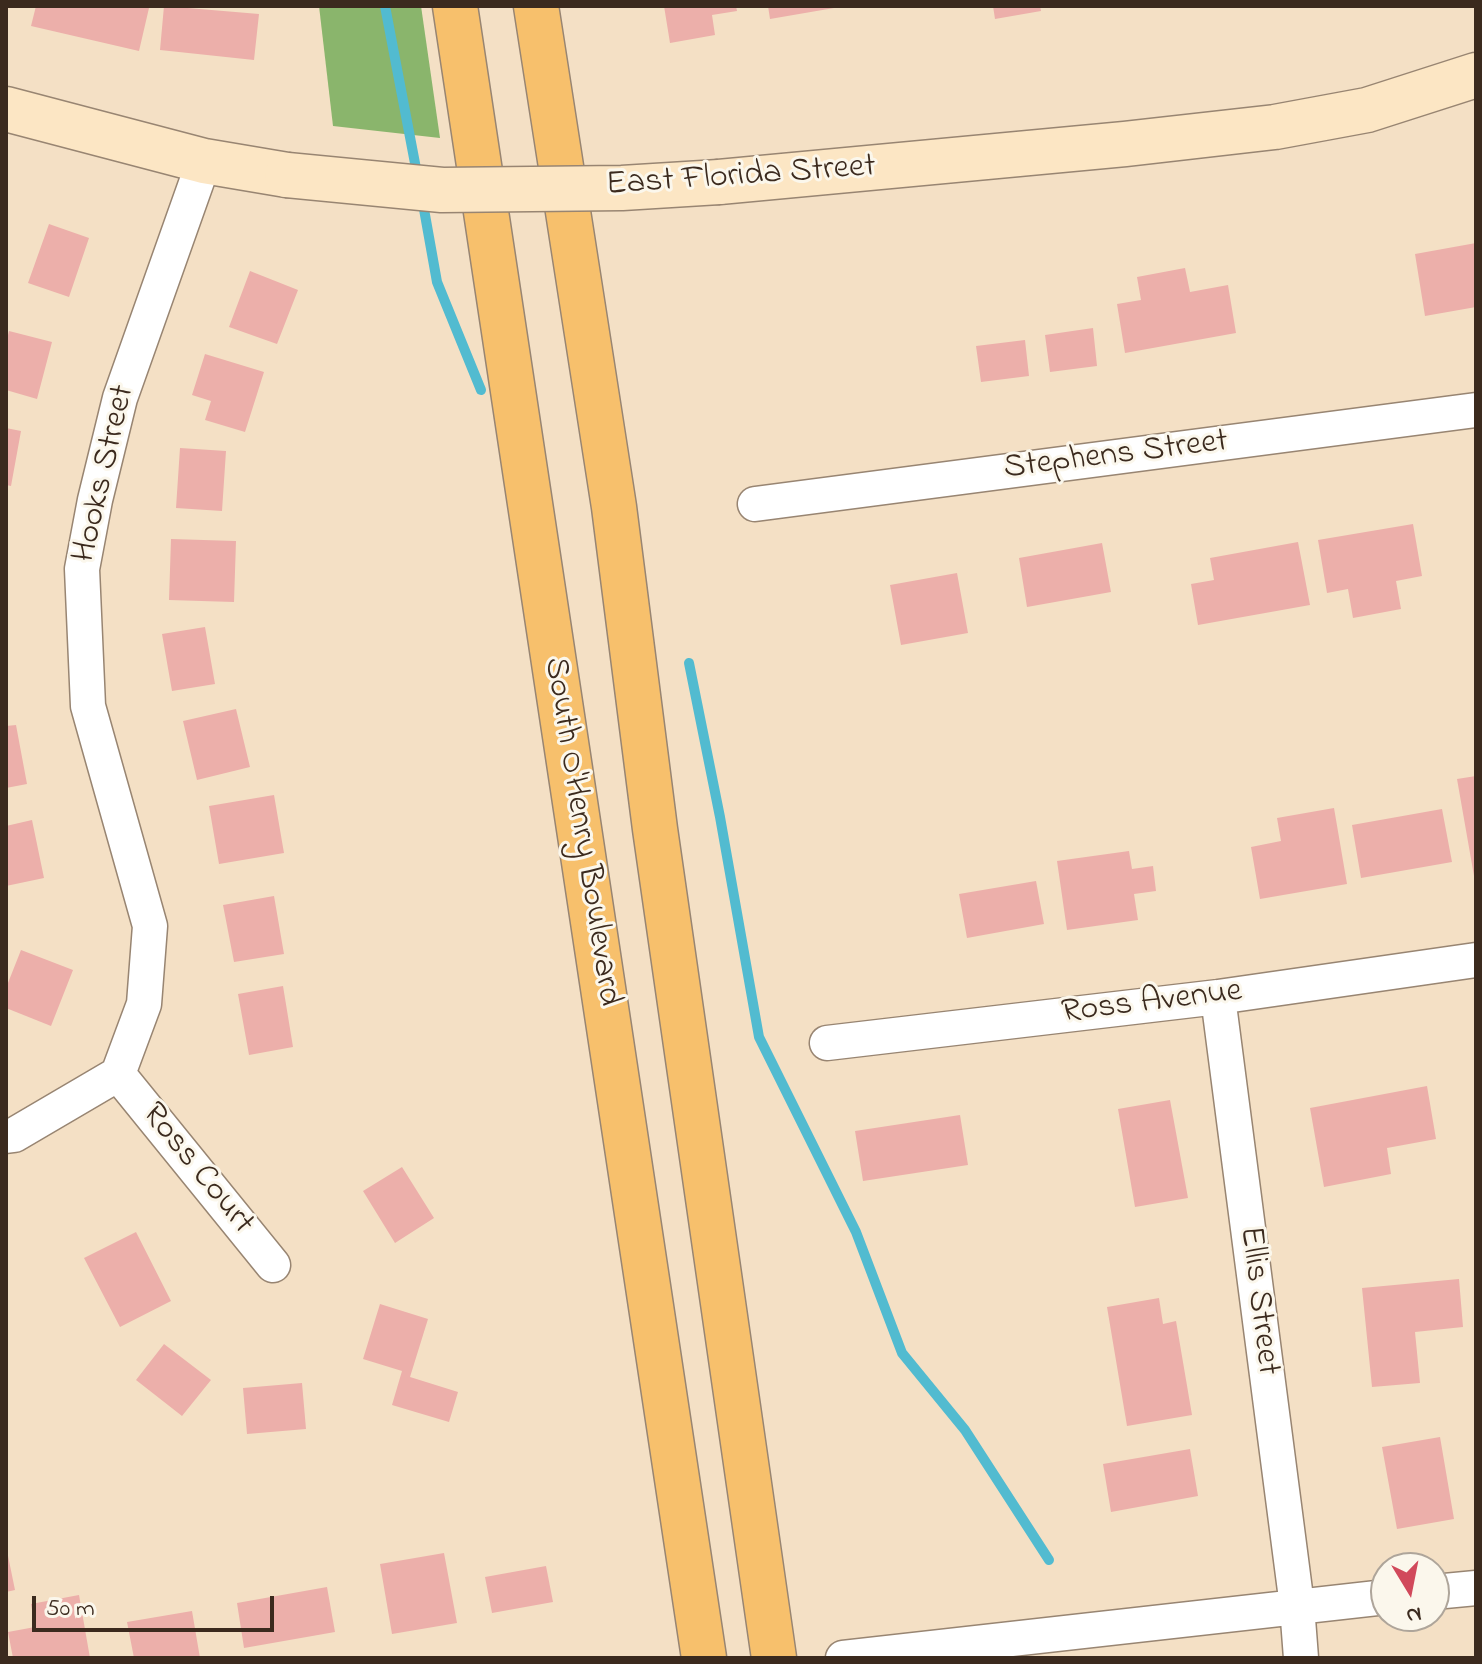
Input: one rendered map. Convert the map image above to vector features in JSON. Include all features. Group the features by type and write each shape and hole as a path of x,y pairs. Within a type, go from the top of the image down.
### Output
{"highway":[{"name":"South O'Henry Boulevard","path":"455,6 704,1658"},
{"path":"536,6 614,507 655,829 774,1658"}],"main road":[{"name":"East Florida Street","path":"6,109 204,161 287,175 442,190 608,189 719,182 1275,127 1367,110 1476,75"}],"street":[{"name":"Hooks Street","path":"118,1074 144,1004 150,926 88,706 82,569 120,398 204,161"},
{"name":"Stephens Street","path":"755,504 1476,410"},
{"name":"Ross Avenue","path":"827,1043 1218,997 1476,960"},
{"name":"Ellis Street","path":"1218,997 1297,1606 1301,1658"},
{"path":"6,1136 14,1135 118,1074"},
{"name":"Ross Court","path":"118,1074 273,1265"},
{"path":"1450,1590 1476,1588"},
{"path":"843,1658 1370,1599"}],"green space":[{"path":"319,6 421,6 440,138 333,126"}],"building":[{"path":"36,6 149,8 139,51 31,26"},
{"path":"164,6 259,14 254,60 160,50"},
{"path":"664,6 736,6 737,11 712,15 715,35 670,43"},
{"path":"768,6 834,6 834,8 770,19"},
{"path":"993,6 1040,6 1041,11 995,19"},
{"path":"49,224 89,238 69,297 28,283"},
{"path":"1476,243 1476,307 1425,316 1415,254"},
{"path":"1185,268 1190,292 1228,285 1236,333 1125,353 1117,304 1141,300 1137,277"},
{"path":"250,271 298,290 277,344 229,327"},
{"path":"1093,328 1097,366 1050,372 1045,335"},
{"path":"9,331 52,342 37,399 6,390"},
{"path":"1025,340 1029,376 981,382 976,346"},
{"path":"205,354 264,372 245,432 205,420 211,401 192,395"},
{"path":"6,428 21,431 11,486 6,485"},
{"path":"180,448 226,451 222,511 176,508"},
{"path":"1413,524 1422,576 1396,581 1401,609 1353,618 1348,589 1327,593 1318,540"},
{"path":"171,539 236,541 234,602 169,600"},
{"path":"1298,542 1310,605 1198,625 1191,584 1214,580 1210,558"},
{"path":"1102,543 1111,592 1027,607 1019,558"},
{"path":"957,573 968,633 901,645 890,585"},
{"path":"205,627 215,684 172,691 162,634"},
{"path":"236,709 250,767 197,780 183,721"},
{"path":"16,725 27,784 6,788 6,726"},
{"path":"1476,776 1476,876 1474,876 1457,779"},
{"path":"274,795 284,853 219,864 209,806"},
{"path":"1334,808 1347,884 1260,899 1251,847 1281,841 1277,818"},
{"path":"1442,809 1452,862 1361,878 1352,825"},
{"path":"32,820 44,878 6,886 6,826"},
{"path":"1129,851 1132,869 1153,866 1156,891 1134,894 1138,920 1067,930 1057,861"},
{"path":"1036,881 1044,924 967,938 959,894"},
{"path":"274,896 284,954 234,962 223,905"},
{"path":"21,950 73,970 51,1026 6,1008 6,988"},
{"path":"283,986 293,1047 249,1055 238,994"},
{"path":"1427,1086 1436,1139 1387,1148 1391,1174 1324,1187 1310,1108"},
{"path":"1170,1100 1188,1198 1135,1207 1118,1109"},
{"path":"960,1115 968,1165 863,1181 855,1131"},
{"path":"402,1167 434,1218 395,1243 363,1191"},
{"path":"136,1232 171,1301 120,1327 84,1258"},
{"path":"1459,1279 1463,1327 1415,1332 1420,1383 1372,1387 1362,1288"},
{"path":"1159,1298 1163,1324 1176,1321 1192,1415 1127,1426 1107,1307"},
{"path":"380,1304 428,1319 410,1377 458,1392 449,1422 392,1405 402,1371 363,1359"},
{"path":"164,1344 211,1380 182,1416 136,1380"},
{"path":"302,1383 306,1429 247,1434 243,1388"},
{"path":"1440,1437 1454,1519 1397,1529 1382,1447"},
{"path":"1190,1449 1198,1496 1111,1512 1103,1464"},
{"path":"6,1546 15,1590 6,1592"},
{"path":"444,1553 457,1623 392,1634 380,1564"},
{"path":"546,1566 553,1602 492,1613 485,1577"},
{"path":"327,1587 335,1632 244,1648 237,1603"},
{"path":"79,1595 90,1658 13,1658 8,1632 35,1627 31,1604"},
{"path":"192,1611 200,1658 134,1658 127,1622"}],"waterway":[{"path":"385,6 418,179"},
{"path":"422,198 437,282 481,390"},
{"path":"689,663 759,1037 856,1232 902,1353 965,1430 1049,1560"}]}
